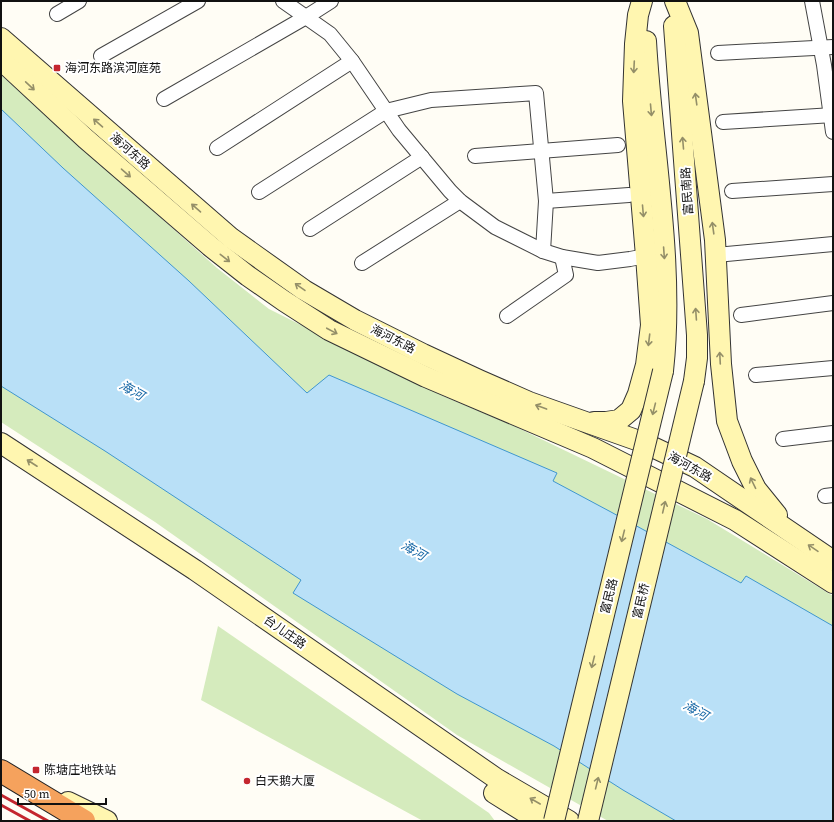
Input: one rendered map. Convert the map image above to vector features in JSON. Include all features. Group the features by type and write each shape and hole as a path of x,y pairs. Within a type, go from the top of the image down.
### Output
{"highway":[{"path":"1,771 84,821"}],"main road":[{"path":"578,420 606,422 619,420 631,410 638,394 646,365 651,325 633,101 635,44 638,15 643,1"},
{"name":"富民路","path":"554,821 663,371 666,344 667,318 665,266 643,1"},
{"name":"富民南路","path":"672,1 697,335 697,358 694,381"},
{"path":"675,1 688,33 715,240 721,364 727,421 742,461 756,489 794,535"},
{"name":"海河东路","path":"1,38 231,238 304,290 355,320 423,354 529,402 642,442 695,467 833,561"},
{"name":"海河东路","path":"1,60 86,139 210,246 248,276 329,330 426,377 593,448 735,520 833,583"},
{"name":"富民桥","path":"588,821 694,381"},
{"name":"台儿庄路","path":"1,443 195,570 497,779 569,821"},
{"name":"台儿庄路","path":"1,458 164,564 491,790 539,821"},
{"path":"1,771 107,821"},
{"path":"491,790 515,821"}],"street":[{"path":"57,14 79,1"},
{"path":"101,56 198,1"},
{"path":"283,1 330,34 352,61 399,130 422,157 460,201 495,227 543,251 562,257 598,263 630,260 646,256"},
{"path":"164,98 306,17 331,1"},
{"path":"812,1 827,48 833,132"},
{"path":"718,53 827,48"},
{"path":"217,148 352,61"},
{"path":"259,192 386,111 431,100 536,93 546,201 543,251"},
{"path":"723,122 832,115"},
{"path":"475,156 618,145"},
{"path":"310,229 422,157"},
{"path":"732,191 833,184"},
{"path":"546,201 629,195"},
{"path":"362,263 460,201"},
{"path":"716,255 833,244"},
{"path":"507,316 566,275 562,257"},
{"path":"741,315 833,303"},
{"path":"756,376 833,368"},
{"path":"783,438 833,434"}],"green space":[{"path":"1,75 217,268 269,309 443,396 512,425 707,519 833,596 833,821 608,821 457,735 155,522 1,422"},
{"path":"218,626 489,813 495,821 423,821 201,700"}],"water":[{"name":"海河","path":"1,109 63,168 189,281 307,393 329,375 557,473 553,481 741,583 746,576 833,626 833,821 676,821 623,790 554,746 457,694 293,593 301,580 105,451 1,386"}],"railway":[{"path":"1,795 48,821"},
{"path":"1,805 30,821"}],"place":[{"name":"海河东路滨河庭苑","path":"57,68"},
{"name":"陈塘庄地铁站","path":"36,770"},
{"name":"白天鹅大厦","path":"247,781"}]}
